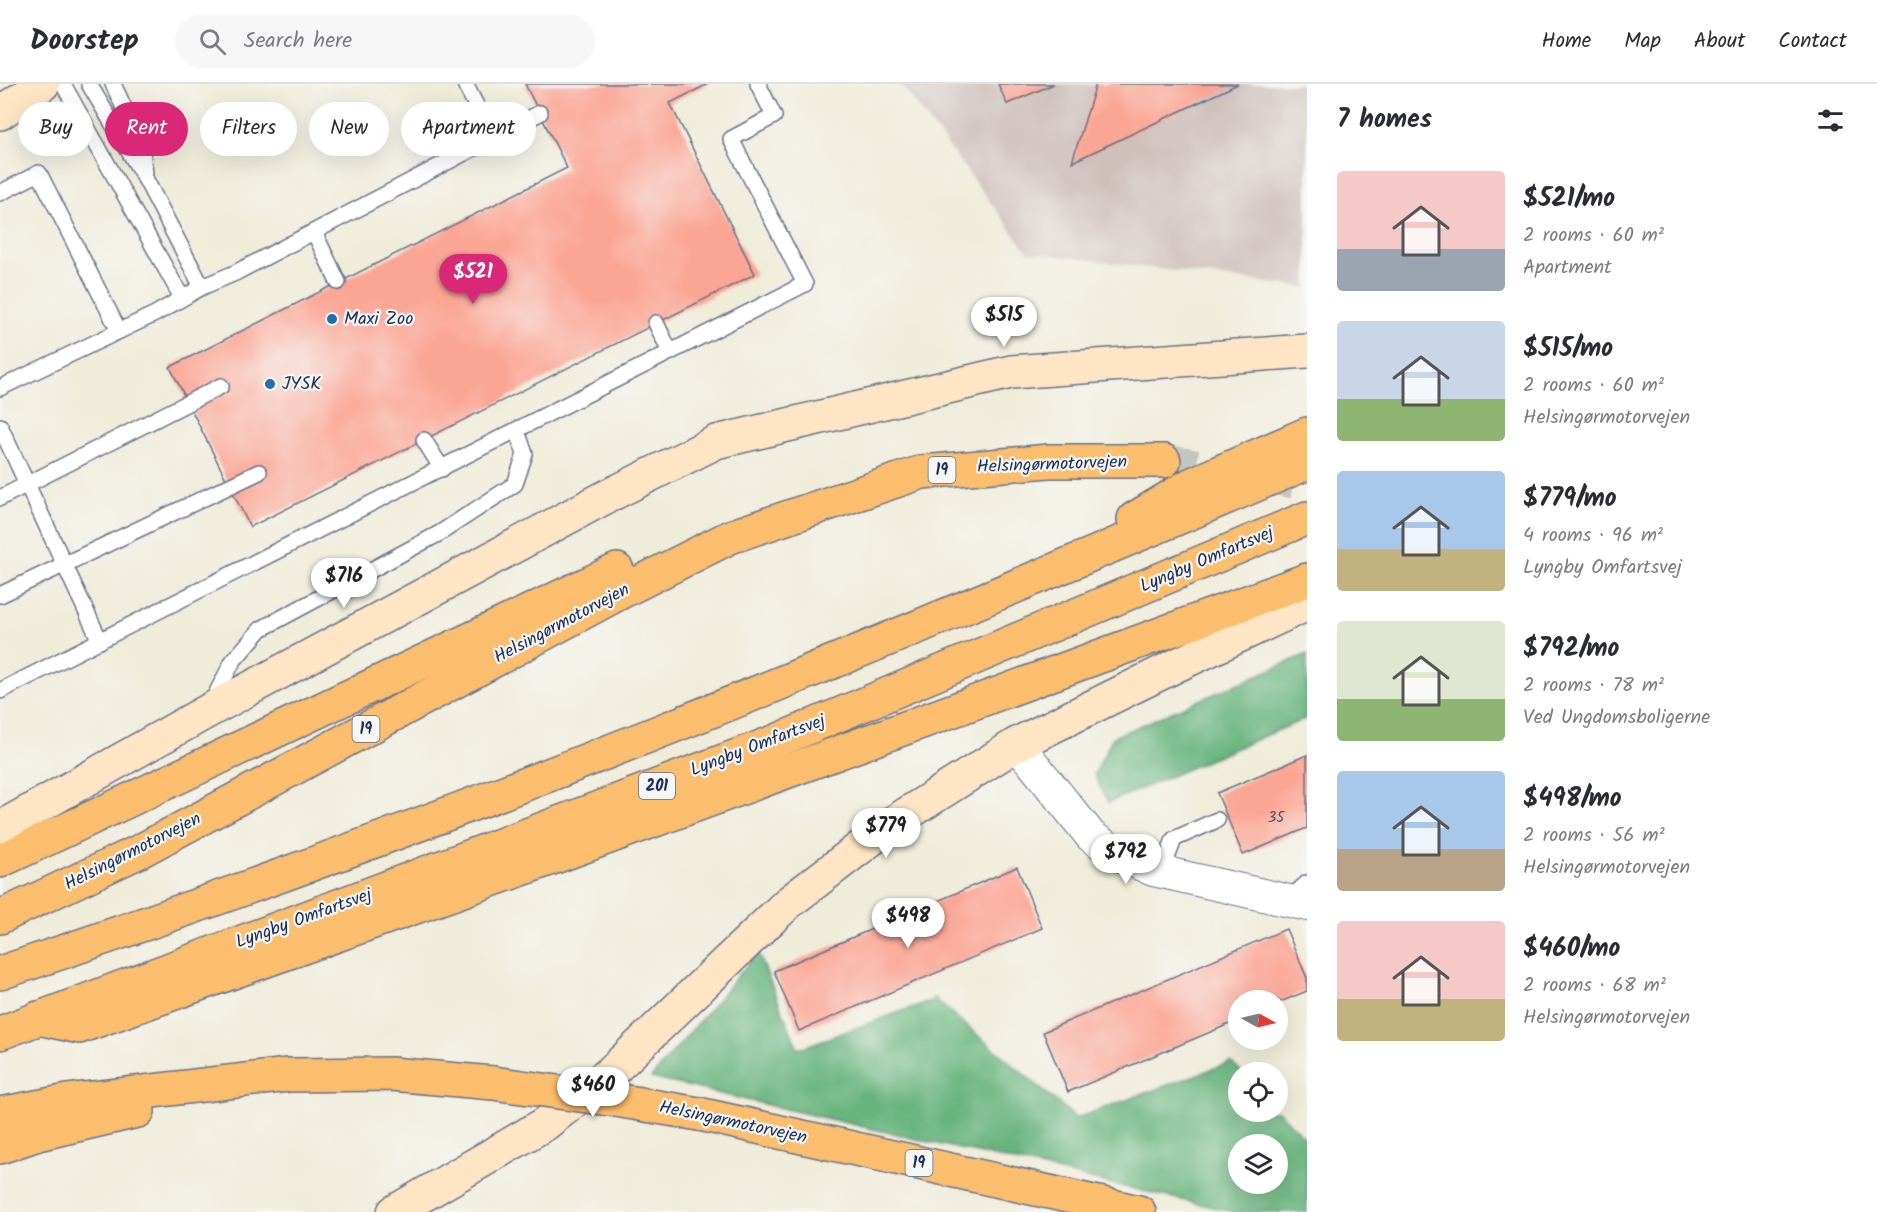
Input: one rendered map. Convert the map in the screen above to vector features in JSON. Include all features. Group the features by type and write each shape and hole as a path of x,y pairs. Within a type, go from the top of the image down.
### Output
{"highway":[{"path":"1024,585 1190,485 1307,434"},
{"name":"Helsingørmotorvejen","path":"0,918 140,851 623,591 730,537 922,472 1049,461 1164,461"},
{"path":"0,973 148,924 608,753 1024,585 1307,463"},
{"name":"Lyngby Omfartsvej","path":"0,1033 774,742 1307,518"},
{"path":"0,861 666,548 730,537"},
{"path":"38,1018 80,1027 522,869 1307,580"},
{"name":"Helsingørmotorvejen","path":"0,1114 68,1101 288,1075 391,1074 493,1083 699,1114 1139,1212"},
{"path":"0,1147 38,1134 288,1075"}],"street":[{"path":"0,90 9,84"},
{"path":"0,113 43,84"},
{"path":"0,828 208,711 602,500 716,442 1011,372 1307,351"},
{"path":"394,1212 545,1124 610,1073 788,903 891,824 1017,744 1176,665 1307,604"},
{"path":"1017,744 1091,836 1117,854 1153,870 1300,896"}],"lane":[{"path":"63,84 182,298"},
{"path":"89,84 147,182 202,287"},
{"path":"114,84 141,144 147,182"},
{"path":"0,388 119,331 202,287 235,273 493,138 465,84"},
{"path":"0,691 805,284 731,139 774,116 758,84"},
{"path":"0,193 39,173 119,331"},
{"path":"315,232 339,282"},
{"path":"656,323 670,352"},
{"path":"0,498 221,386"},
{"path":"0,426 100,641"},
{"path":"208,711 233,661 261,629 440,533 515,484 525,454 517,431"},
{"path":"424,440 442,469"},
{"path":"0,596 259,472"},
{"path":"1162,872 1174,839 1217,820"}],"shaded area":[{"path":"901,84 1307,84 1307,288 1028,252"}],"green space":[{"path":"1307,654 1307,718 1108,803 1094,774 1113,737"},
{"path":"758,952 798,1049 935,999 1076,1118 1228,1063 1228,1122 1288,1121 1307,1140 1307,1212 1234,1212 651,1078"}],"building":[{"path":"525,84 708,84 670,103 755,274 250,527 170,367 567,168"},
{"path":"998,84 1054,84 1007,104"},
{"path":"1096,84 1238,84 1072,162"},
{"path":"1307,755 1307,828 1243,855 1217,793"},
{"path":"1017,867 1042,928 799,1031 774,971"},
{"path":"1286,929 1307,978 1307,991 1288,999 1288,990 1228,990 1228,1025 1068,1092 1043,1032"}],"tunnel":[{"path":"1164,461 1307,484"}],"place":[{"name":"Maxi Zoo","path":"332,319"},
{"name":"JYSK","path":"270,384"}]}
